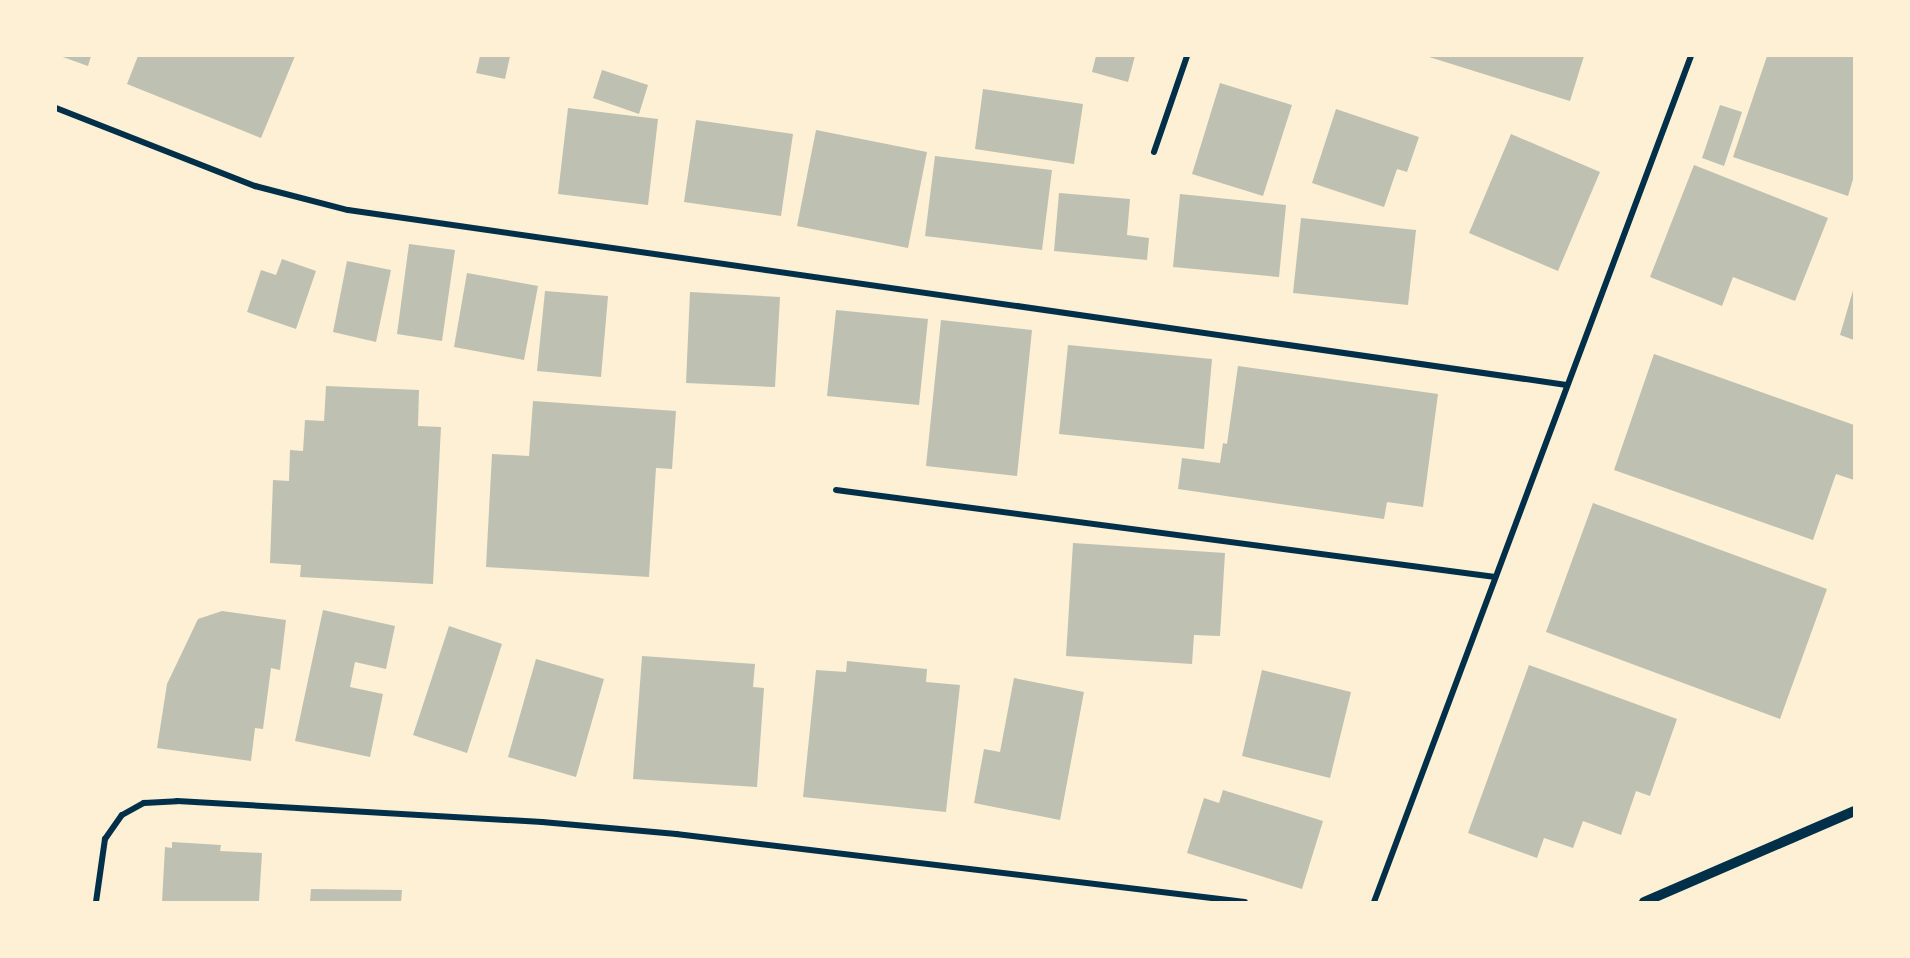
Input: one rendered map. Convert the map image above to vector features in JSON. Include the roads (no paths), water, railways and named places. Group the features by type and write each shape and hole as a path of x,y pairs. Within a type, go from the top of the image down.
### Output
{"street":[{"path":"1154,153 1187,56"},
{"path":"1374,903 1691,56"},
{"path":"56,108 255,186 348,210 1567,385"},
{"path":"836,490 1496,576"},
{"path":"96,903 105,839 122,815 144,803 177,801 542,822 676,834 1245,903"},
{"path":"1644,903 1854,811"}]}
